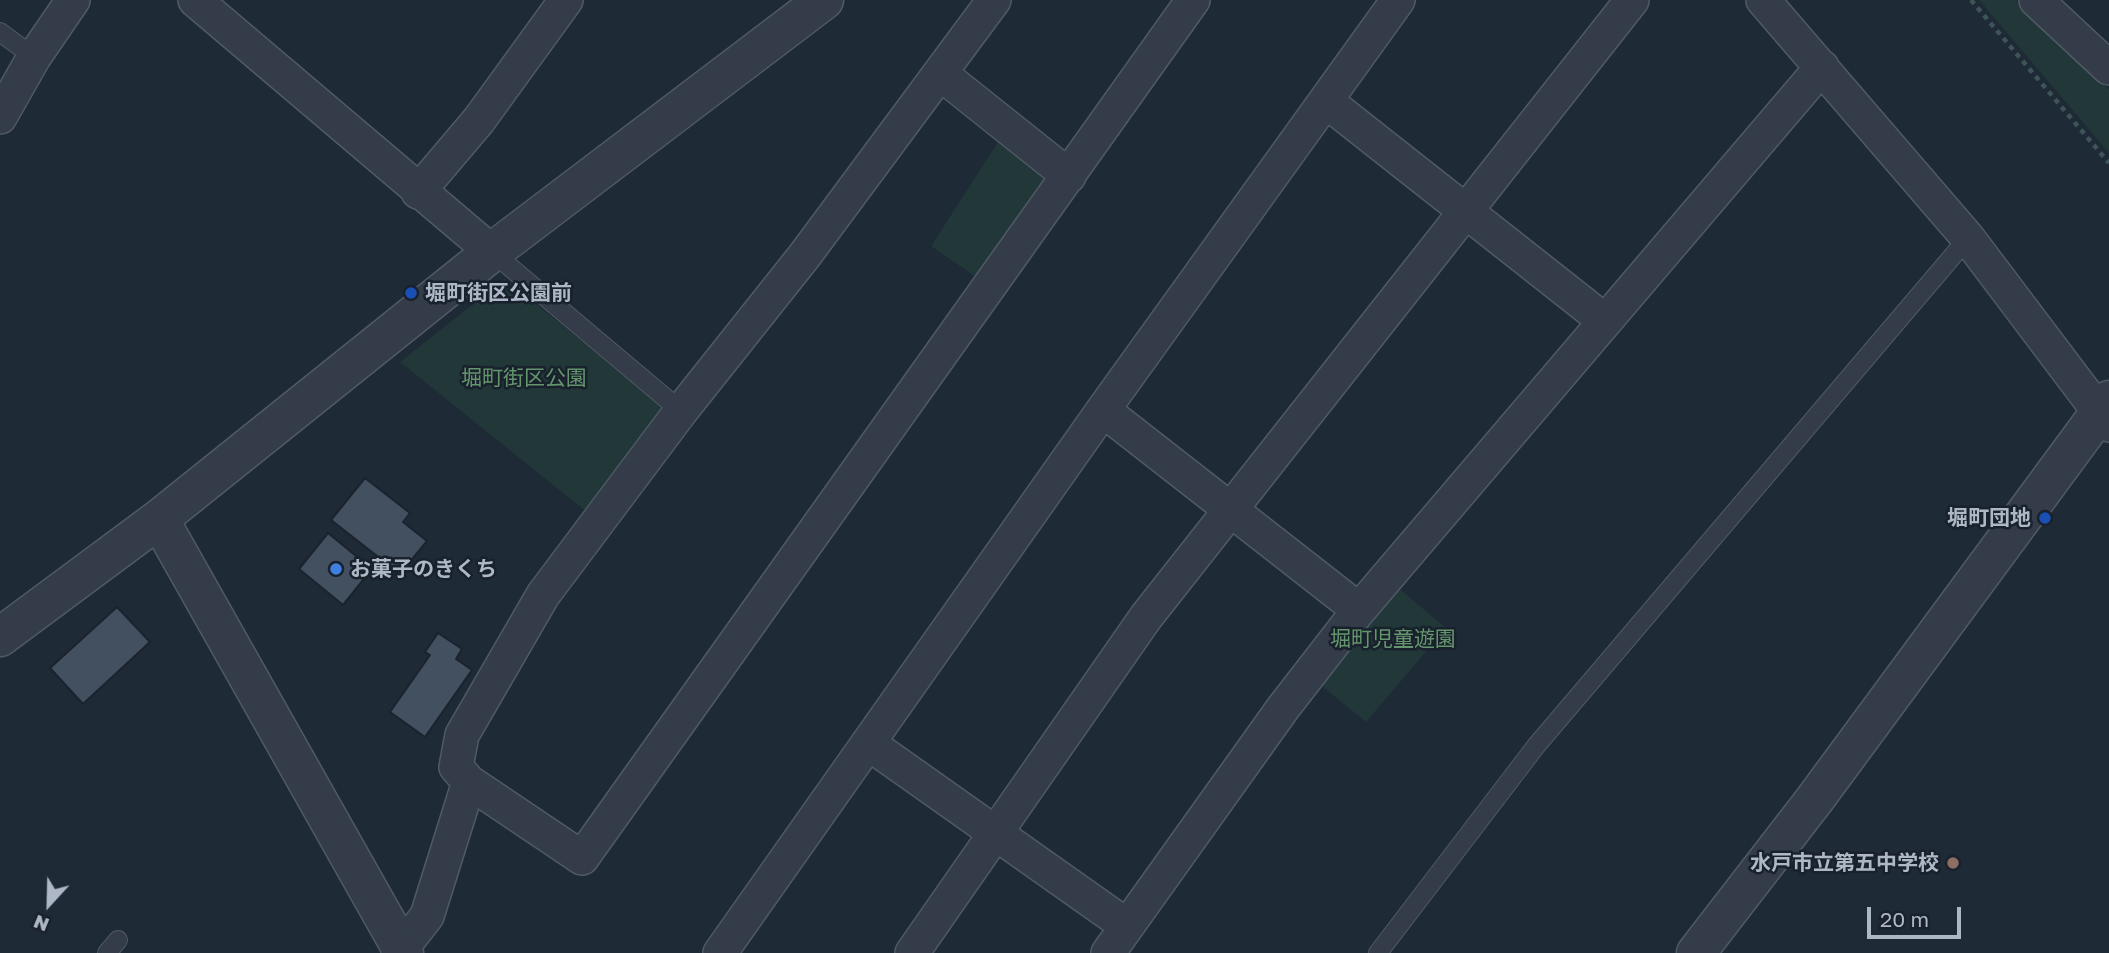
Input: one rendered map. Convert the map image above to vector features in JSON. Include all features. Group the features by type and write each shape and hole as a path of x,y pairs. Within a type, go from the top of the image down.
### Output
{"street":[{"path":"0,117 34,57 73,0"},
{"path":"195,0 418,192 492,252"},
{"path":"0,638 159,519 492,252 824,0"},
{"path":"994,0 805,255 681,411 543,595 462,735 456,767 469,782 582,858 1194,0"},
{"path":"720,953 1103,410 1398,0"},
{"path":"912,953 1146,617 1632,0"},
{"path":"1696,953 2106,413 1968,238 1763,0"},
{"path":"2036,0 2109,68"},
{"path":"418,192 479,120 559,3"},
{"path":"1108,953 1283,708 1359,610 1822,66"},
{"path":"941,74 1069,176"},
{"path":"1326,101 1605,321"},
{"path":"1103,410 1359,610"},
{"path":"159,519 401,952 427,916 469,782"},
{"path":"868,743 994,835 1127,926"}],"lane":[{"path":"0,32 34,57"},
{"path":"1378,953 1536,746 1968,238"},
{"path":"492,252 681,411"}],"path":[{"path":"1971,0 2109,163"}],"green space":[{"path":"1979,0 2015,0 2109,89 2109,153"},
{"path":"1000,139 1043,171 1044,182 976,277 931,246"},
{"name":"堀町街区公園","path":"505,279 661,405 663,422 593,517 400,362"},
{"name":"堀町児童遊園","path":"1395,585 1446,628 1366,722 1317,682"}],"building":[{"path":"365,478 410,513 403,522 427,541 400,574 331,520"},
{"name":"お菓子のきくち","path":"328,533 372,569 343,605 299,569"},
{"path":"117,607 150,642 83,704 50,668"},
{"path":"438,633 462,649 456,659 472,670 425,737 390,712 430,655 425,652"}],"place":[{"name":"堀町街区公園前","path":"411,293"},
{"name":"堀町団地","path":"2045,518"},
{"name":"お菓子のきくち","path":"336,569"},
{"name":"水戸市立第五中学校","path":"1953,863"}]}
